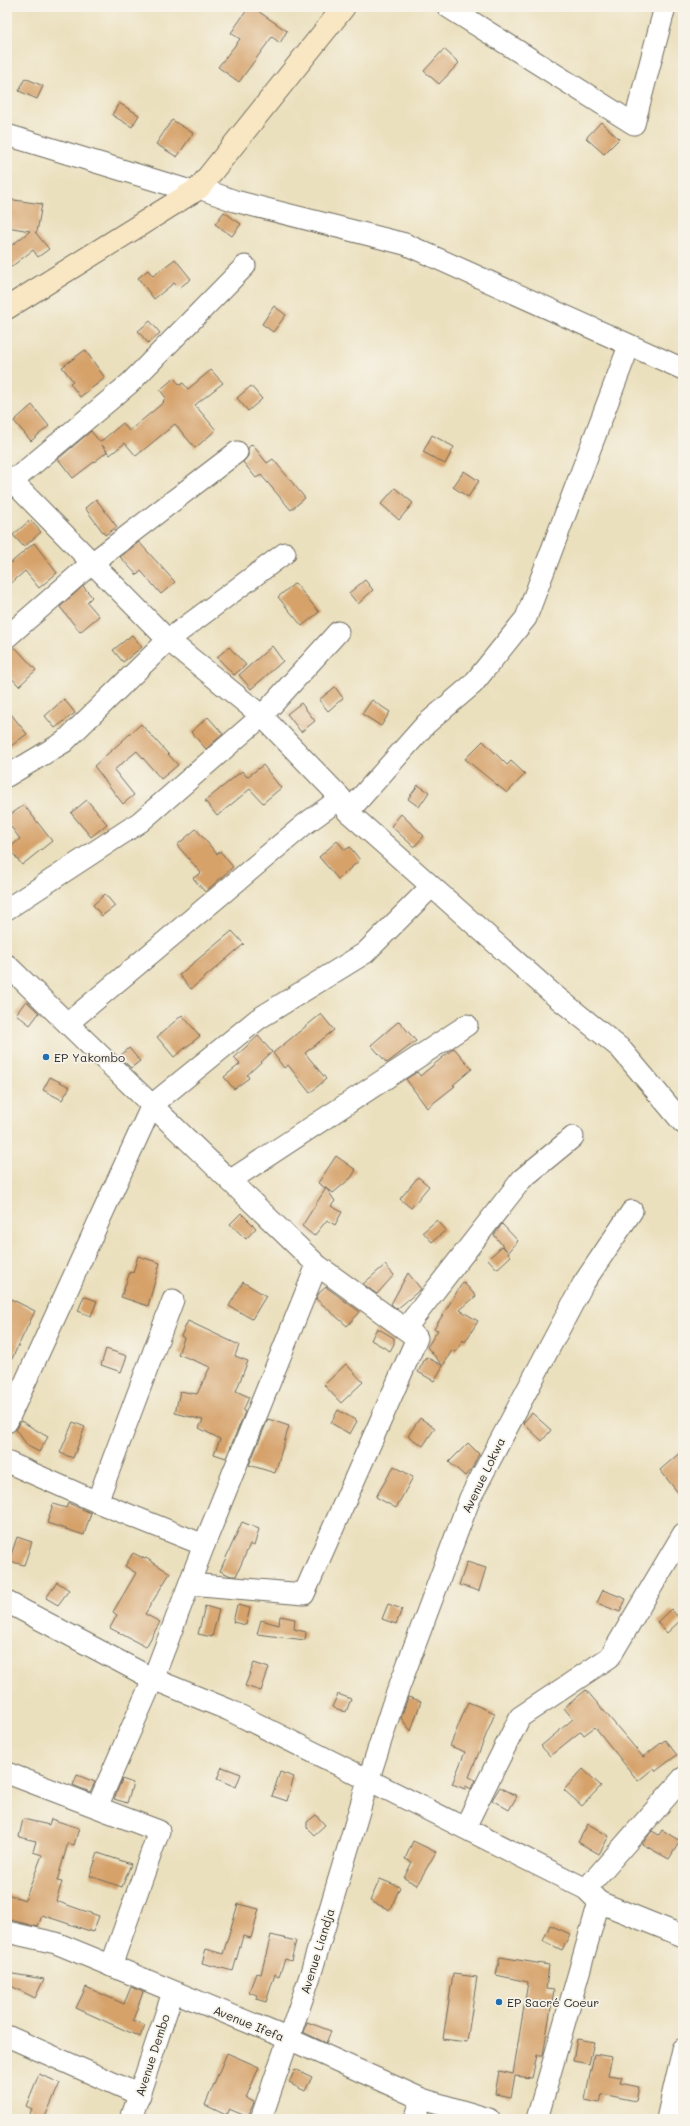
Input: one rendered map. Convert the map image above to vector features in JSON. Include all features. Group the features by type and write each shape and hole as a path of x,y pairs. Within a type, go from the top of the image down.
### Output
{"street":[{"path":"7,308 197,190 344,7"},
{"path":"448,7 634,124 665,7"},
{"path":"7,134 197,190 405,244 683,369"},
{"path":"244,266 130,383 9,481 168,640 262,716 344,805 431,887 554,995 620,1048 683,1123"},
{"path":"68,1023 305,824 344,805 426,724 473,684 526,618 629,346"},
{"path":"7,637 92,563 237,452"},
{"path":"7,776 64,742 168,640 285,553"},
{"path":"7,909 140,822 262,716 338,632"},
{"path":"7,1422 152,1105 258,1019 365,953 431,887"},
{"path":"7,964 317,1265 417,1338 304,1594 190,1584"},
{"path":"231,1180 467,1025"},
{"path":"405,1329 522,1179 574,1137"},
{"name":"Avenue Lokwa","path":"368,1781 392,1706 470,1498 583,1284 632,1211"},
{"path":"97,1807 153,1679 204,1545 317,1265"},
{"path":"97,1502 173,1300"},
{"path":"7,1462 97,1502 204,1545"},
{"path":"465,1827 520,1717 610,1657 683,1534"},
{"path":"7,1602 153,1679 229,1710 368,1781 465,1827 592,1896 683,1936"},
{"path":"7,1773 159,1831 111,1966"},
{"path":"537,2119 592,1896 683,1778"},
{"name":"Avenue Liandja","path":"261,2119 310,1976 368,1781"},
{"name":"Avenue Ifefa","path":"7,1932 56,1943 289,2040 422,2099 488,2119"},
{"name":"Avenue Dembo","path":"131,2119 173,1992"},
{"path":"7,2036 140,2095"},
{"path":"667,2119 683,2049"},
{"path":"415,2119 422,2099"}],"building":[{"path":"249,7 252,7 287,31 280,43 272,37 239,82 218,67 240,39 231,33"},
{"path":"444,49 459,63 439,84 424,71"},
{"path":"25,78 43,86 37,99 19,91"},
{"path":"119,103 139,115 132,127 112,115"},
{"path":"172,120 193,133 177,157 156,144"},
{"path":"601,122 619,139 604,154 586,138"},
{"path":"7,199 42,204 37,232 35,232 49,249 38,257 33,250 7,270 7,249 30,231 7,227"},
{"path":"224,212 241,224 232,236 215,224"},
{"path":"175,259 191,279 179,288 174,283 154,299 138,278 148,270 153,276"},
{"path":"274,306 286,315 273,332 262,324"},
{"path":"150,321 160,333 148,343 138,331"},
{"path":"85,350 105,378 80,397 70,383 73,381 62,367"},
{"path":"211,370 223,383 195,405 216,430 195,448 175,424 136,456 125,443 110,455 102,445 107,452 73,478 58,459 91,431 100,442 123,423 129,431 164,402 163,401 166,398 160,390 174,378 180,385 183,383 188,389"},
{"path":"251,386 262,399 248,411 237,398"},
{"path":"32,405 49,426 31,441 14,421"},
{"path":"432,435 454,447 445,464 423,452"},
{"path":"252,444 267,463 273,459 305,498 291,510 261,475 256,478 243,462 248,456 248,448"},
{"path":"464,471 479,481 468,497 453,487"},
{"path":"395,488 413,503 399,520 381,504"},
{"path":"96,499 117,527 105,535 85,508"},
{"path":"30,520 41,532 24,547 13,535"},
{"path":"139,542 175,582 161,594 141,571 137,575 120,557"},
{"path":"34,543 57,573 39,588 25,571 7,587 7,566"},
{"path":"365,580 373,590 358,604 349,593"},
{"path":"295,583 319,612 302,626 278,597"},
{"path":"83,586 92,597 87,602 99,616 80,632 60,607"},
{"path":"132,635 142,647 123,662 113,650"},
{"path":"272,646 283,661 251,689 239,675"},
{"path":"15,647 36,670 19,686 7,673 7,654"},
{"path":"229,647 246,665 234,675 217,657"},
{"path":"335,687 343,698 328,711 319,700"},
{"path":"64,699 75,713 55,728 45,716"},
{"path":"372,700 390,712 381,726 362,714"},
{"path":"301,703 315,721 301,732 287,714"},
{"path":"7,709 27,734 7,749"},
{"path":"208,717 223,734 206,749 191,732"},
{"path":"141,724 178,765 161,779 137,751 114,770 134,795 123,804 94,766"},
{"path":"483,741 507,765 511,761 525,774 507,793 465,759"},
{"path":"263,765 281,788 263,803 250,789 217,816 205,801 242,771 247,777"},
{"path":"418,785 429,792 419,807 408,799"},
{"path":"87,800 107,824 91,837 71,813"},
{"path":"24,805 52,841 22,865 9,848 20,839 7,821 7,817"},
{"path":"401,814 424,836 414,847 391,826"},
{"path":"196,829 217,854 220,851 233,867 205,892 193,878 201,873 177,845"},
{"path":"337,841 345,850 350,847 360,860 338,879 319,857"},
{"path":"105,894 115,906 102,916 93,905"},
{"path":"232,931 244,944 191,989 179,975"},
{"path":"26,1001 39,1013 30,1025 16,1014"},
{"path":"321,1014 334,1030 305,1053 326,1079 310,1093 288,1065 284,1068 273,1053"},
{"path":"182,1015 200,1036 174,1057 157,1037"},
{"path":"399,1021 416,1041 387,1063 371,1045"},
{"path":"258,1036 272,1052 247,1075 249,1078 234,1089 224,1077 240,1064 234,1058"},
{"path":"129,1048 140,1061 131,1068 119,1057"},
{"path":"454,1048 472,1069 453,1085 455,1086 427,1108 406,1079 417,1072 420,1076"},
{"path":"50,1077 70,1087 62,1100 43,1090"},
{"path":"336,1156 356,1170 351,1178 333,1193 318,1183"},
{"path":"418,1177 429,1186 411,1208 400,1199"},
{"path":"326,1188 335,1201 331,1206 342,1212 335,1225 327,1220 314,1236 302,1226"},
{"path":"241,1213 256,1228 246,1239 230,1224"},
{"path":"437,1220 446,1230 432,1242 423,1232"},
{"path":"502,1224 518,1241 508,1253 511,1256 497,1269 488,1259 502,1246 507,1251 494,1235"},
{"path":"138,1256 160,1263 148,1306 121,1297 130,1272 133,1273"},
{"path":"385,1265 394,1275 377,1294 363,1284"},
{"path":"408,1273 421,1289 397,1309 391,1304"},
{"path":"243,1282 266,1296 252,1319 229,1306"},
{"path":"463,1282 476,1296 460,1310 478,1321 465,1342 463,1340 456,1352 452,1350 443,1366 427,1347 438,1330 434,1329"},
{"path":"326,1287 360,1312 347,1326 316,1299 319,1293"},
{"path":"84,1296 97,1301 91,1316 78,1311"},
{"path":"7,1297 35,1311 7,1369"},
{"path":"188,1321 239,1345 235,1356 248,1361 236,1391 249,1397 243,1411 245,1412 226,1458 214,1454 220,1439 199,1428 203,1420 175,1413 180,1391 197,1394 210,1367 178,1354 184,1338 181,1336"},
{"path":"377,1328 394,1338 394,1344 390,1351 371,1340"},
{"path":"106,1349 127,1356 121,1372 101,1365"},
{"path":"426,1357 443,1366 434,1381 418,1372"},
{"path":"346,1364 363,1382 341,1403 324,1385"},
{"path":"338,1410 357,1421 350,1434 331,1423"},
{"path":"532,1413 551,1430 542,1441 523,1423"},
{"path":"420,1418 435,1428 423,1446 408,1436"},
{"path":"268,1419 289,1426 275,1473 249,1465"},
{"path":"21,1421 48,1437 39,1452 28,1446 16,1430"},
{"path":"73,1422 85,1427 73,1458 60,1453"},
{"path":"468,1443 479,1454 472,1468 465,1476 449,1462"},
{"path":"683,1450 683,1499 660,1470"},
{"path":"394,1466 413,1477 396,1508 376,1497"},
{"path":"68,1503 91,1513 84,1535 47,1523 53,1504 66,1508"},
{"path":"242,1522 259,1529 254,1546 250,1544 236,1576 231,1576 220,1571"},
{"path":"17,1537 32,1542 24,1565 9,1561"},
{"path":"133,1553 145,1559 146,1558 170,1573 145,1614 160,1622 146,1647 110,1628 117,1615 113,1612 136,1573 125,1566"},
{"path":"467,1562 486,1568 479,1591 459,1585"},
{"path":"57,1582 69,1590 58,1605 46,1598"},
{"path":"603,1590 626,1599 620,1612 597,1603"},
{"path":"388,1604 402,1609 396,1624 382,1619"},
{"path":"237,1605 250,1608 246,1625 233,1622"},
{"path":"205,1606 219,1610 212,1637 198,1634"},
{"path":"671,1609 681,1620 667,1633 657,1622"},
{"path":"280,1616 295,1619 294,1629 306,1632 305,1640 257,1634 261,1620 279,1625"},
{"path":"254,1663 269,1668 261,1691 245,1686"},
{"path":"586,1690 643,1757 665,1740 677,1755 656,1771 654,1768 638,1781 595,1727 584,1735 581,1731 550,1756 541,1746 573,1719 564,1708"},
{"path":"338,1694 351,1699 346,1712 332,1707"},
{"path":"408,1697 421,1701 411,1731 401,1718"},
{"path":"468,1702 495,1713 469,1777 475,1780 471,1789 466,1786 465,1789 452,1784 465,1752 450,1746"},
{"path":"222,1767 241,1774 236,1787 217,1779"},
{"path":"583,1769 601,1786 582,1806 564,1790"},
{"path":"280,1772 294,1777 287,1801 272,1796"},
{"path":"77,1775 95,1782 90,1792 73,1785"},
{"path":"122,1779 133,1783 127,1803 114,1799"},
{"path":"500,1787 517,1796 509,1810 492,1800"},
{"path":"316,1815 325,1825 314,1835 307,1828 307,1822"},
{"path":"23,1819 49,1825 51,1819 79,1828 74,1845 68,1843 57,1881 62,1882 56,1901 99,1916 93,1932 42,1915 38,1927 7,1919 7,1894 25,1900 42,1855 33,1852 36,1841 19,1837"},
{"path":"588,1824 609,1836 599,1854 578,1842"},
{"path":"662,1830 680,1841 669,1859 642,1844 652,1831 659,1835"},
{"path":"413,1841 436,1852 417,1885 404,1878 412,1862 405,1859"},
{"path":"98,1853 131,1864 122,1887 90,1876"},
{"path":"380,1879 400,1887 390,1910 370,1901"},
{"path":"238,1904 259,1909 251,1938 243,1936 233,1971 202,1963 206,1949 223,1954"},
{"path":"550,1925 570,1934 562,1950 543,1941"},
{"path":"271,1935 296,1941 291,1961 285,1959 279,1976 275,1974 266,2002 256,1999 257,1995 249,1992 256,1973 261,1974"},
{"path":"500,1957 549,1965 546,1989 554,1990 543,2055 537,2055 532,2078 515,2076 511,2097 495,2094 499,2071 513,2074 528,1982 496,1975"},
{"path":"7,1973 44,1979 35,1998 7,1984"},
{"path":"453,1974 477,1977 467,2042 443,2039"},
{"path":"86,1987 124,2004 131,1987 143,1992 133,2020 145,2025 140,2037 76,2008"},
{"path":"307,2022 331,2031 326,2043 303,2032"},
{"path":"577,2039 594,2042 589,2064 573,2061"},
{"path":"227,2053 259,2067 246,2098 254,2102 248,2117 229,2109 226,2115 205,2105"},
{"path":"594,2054 612,2057 608,2075 622,2077 620,2083 639,2087 636,2101 602,2094 600,2103 585,2100"},
{"path":"295,2069 312,2077 305,2091 289,2083"},
{"path":"39,2074 60,2083 44,2119 27,2119 32,2109 26,2106"}],"place":[{"name":"EP Yakombo","path":"46,1057"},
{"name":"EP Sacré Coeur","path":"499,2002"}]}
